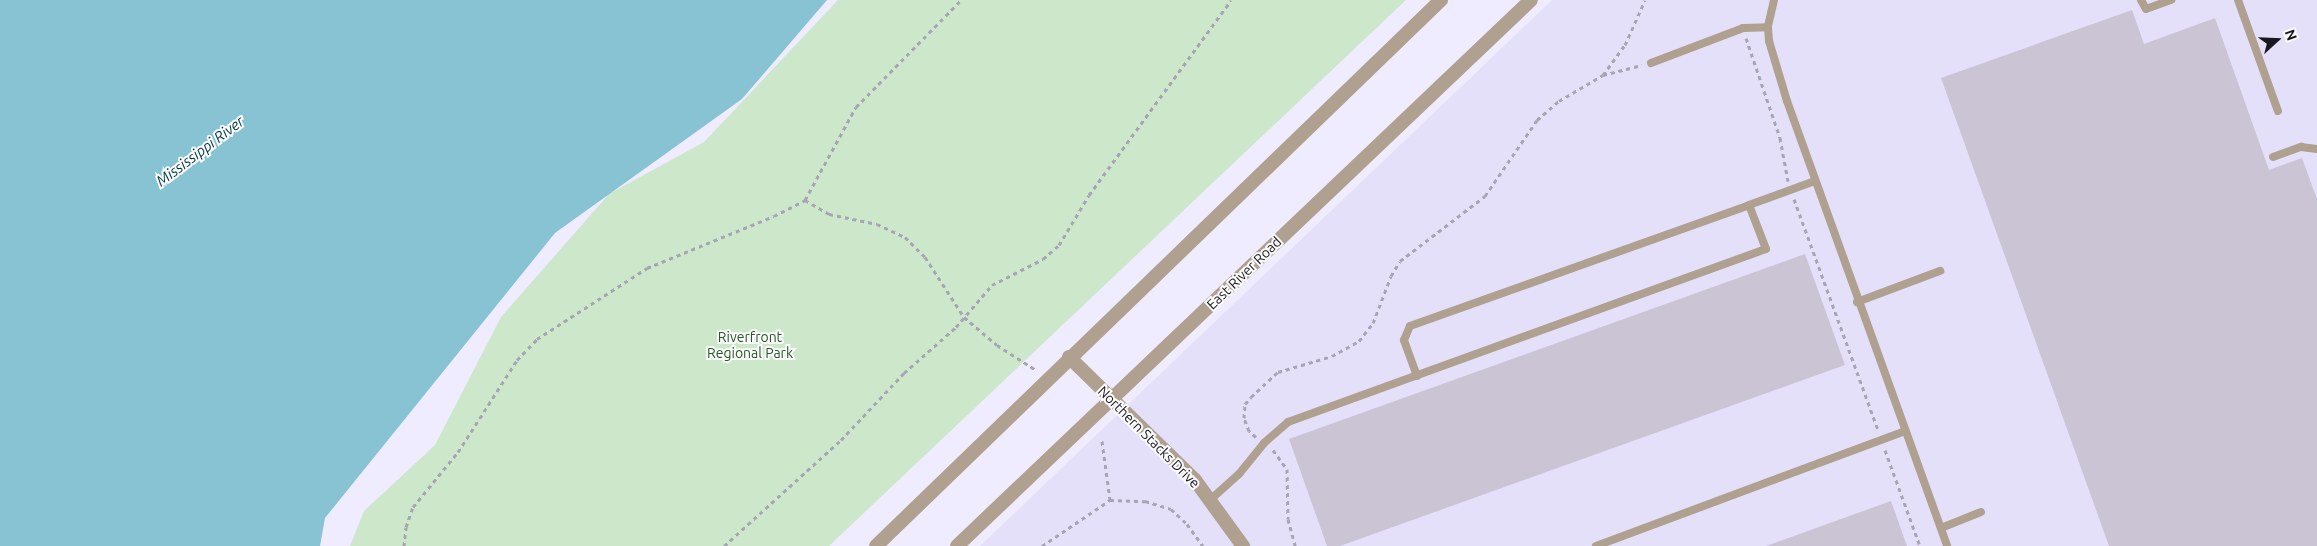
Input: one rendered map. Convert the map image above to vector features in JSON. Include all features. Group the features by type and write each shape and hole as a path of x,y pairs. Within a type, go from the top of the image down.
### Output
{"street":[{"path":"876,546 1069,357 1441,0"},
{"name":"East River Road","path":"957,546 1531,0"},
{"name":"Northern Stacks Drive","path":"1069,357 1111,401 1165,448 1210,500 1243,546"}],"lane":[{"path":"1774,0 1768,27 1769,41 1787,101 1857,302 1947,546"},
{"path":"2141,0 2146,9 2171,0"},
{"path":"2238,0 2278,111"},
{"path":"1651,63 1743,28 1768,27"},
{"path":"2273,157 2301,147 2317,149"},
{"path":"1417,376 1404,340 1410,326 1816,181"},
{"path":"1210,500 1240,474 1264,443 1288,422 1766,249 1749,205"},
{"path":"1857,302 1940,271"},
{"path":"1596,546 1905,431"},
{"path":"1941,528 1982,512"}],"path":[{"path":"404,546 406,527 413,507 458,452 509,372 537,339 647,268 774,216 805,200 856,107 961,0"},
{"path":"724,546 841,440 904,373 964,317 992,285 1043,260 1059,245 1090,195 1231,0"},
{"path":"1603,75 1624,45 1645,0"},
{"path":"1743,28 1780,138 1791,190 1920,546"},
{"path":"1256,436 1246,426 1244,412 1245,404 1261,385 1278,372 1332,356 1359,341 1373,323 1391,276 1400,261 1486,196 1525,133 1543,114 1603,75 1651,63"},
{"path":"805,200 829,214 877,224 905,237 925,257 964,317 997,345 1036,370"},
{"path":"1102,441 1110,500"},
{"path":"1269,447 1287,469 1288,519 1295,546"},
{"path":"1042,546 1110,500 1131,499 1160,503 1180,516 1203,546"}],"shaded area":[{"path":"1552,0 2317,0 2317,546 980,546"}],"green space":[{"name":"Riverfront Regional Park","path":"838,0 1406,0 829,546 350,546 364,511 435,445 501,317 609,194 704,142"}],"water":[{"name":"Mississippi River","path":"0,0 827,0 742,99 555,233 325,518 320,546 0,546"}],"building":[{"path":"2132,10 2144,44 2215,18 2269,170 2302,158 2317,199 2317,546 2109,546 1941,78"},
{"path":"1805,254 1845,365 1340,546 1327,546 1289,439"},
{"path":"1891,501 1907,546 1766,546"}]}
